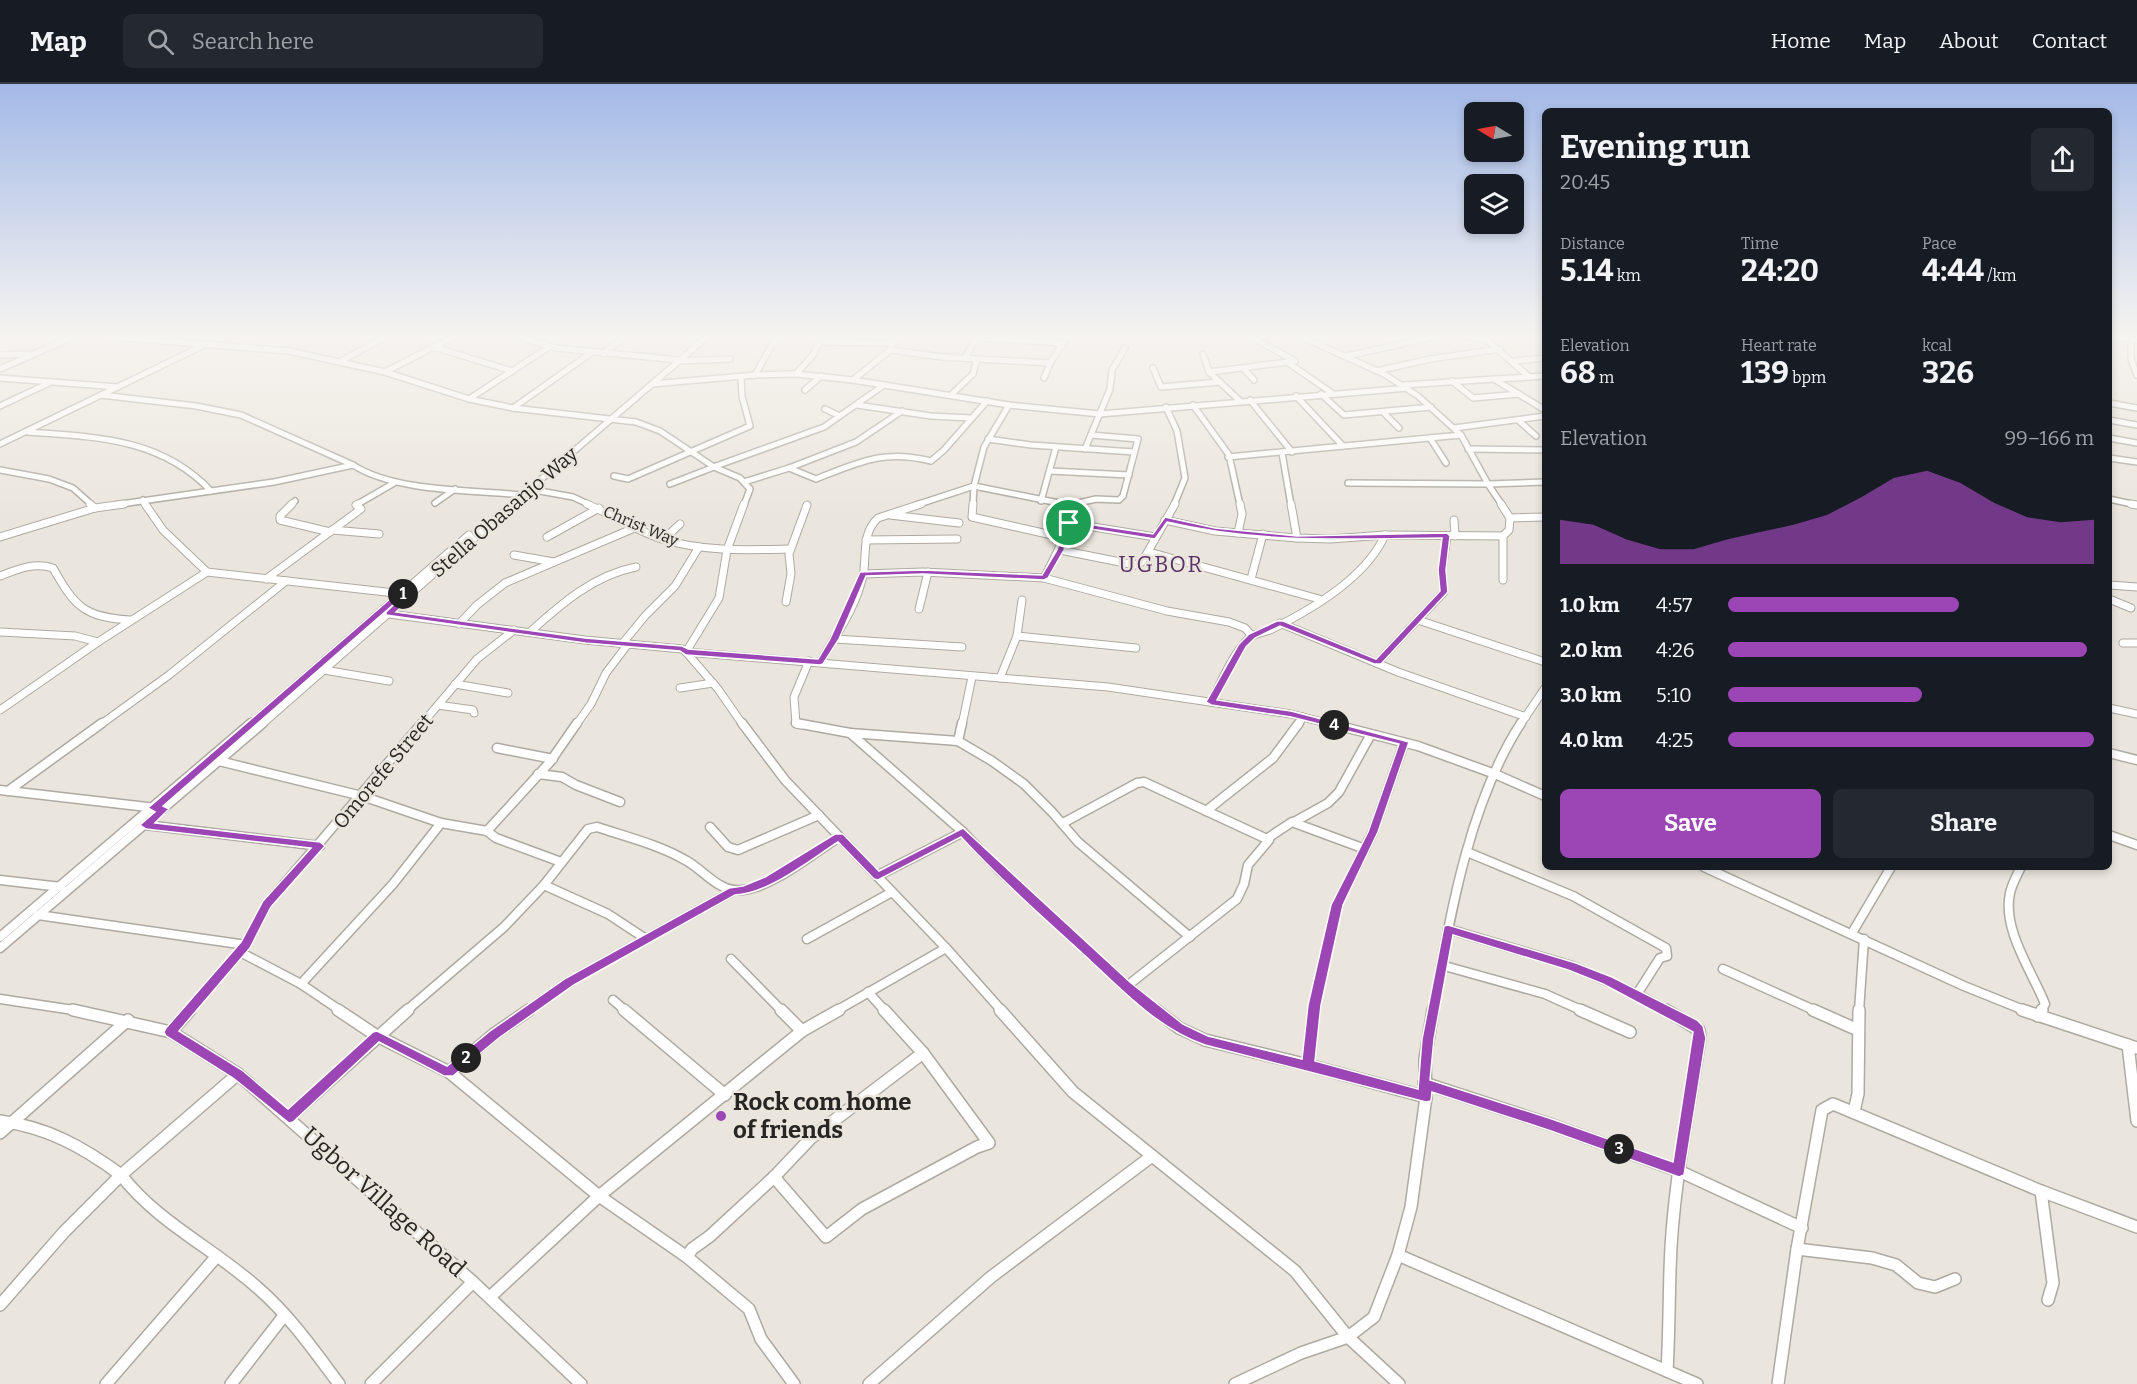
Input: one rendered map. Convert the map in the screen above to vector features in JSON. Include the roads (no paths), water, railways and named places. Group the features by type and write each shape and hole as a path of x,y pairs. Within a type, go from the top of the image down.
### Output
{"street":[{"path":"0,405 18,397"},
{"path":"0,444 97,397"},
{"path":"115,397 196,406 241,415 353,465 367,474 394,483 519,495"},
{"path":"462,397 513,408 610,417 636,422 660,431 715,467 744,482 750,489 749,498 727,550 719,598 686,652"},
{"path":"469,399 473,397"},
{"path":"513,408 529,397"},
{"name":"Stella Obasanjo Way","path":"0,948 146,825 389,614 519,495 529,489 635,397"},
{"path":"614,476 628,479 750,426 742,397"},
{"path":"670,483 824,427 868,397"},
{"path":"961,397 1009,405 1100,414 1288,397"},
{"path":"1085,450 1107,397"},
{"path":"1235,397 1240,401"},
{"path":"1297,397 1344,446"},
{"path":"1324,397 1344,415 1431,407"},
{"path":"1165,519 1215,531 1297,538 1330,539 1385,535 1503,536 1509,530 1510,518 1461,435 1419,397"},
{"path":"1471,397 1488,397"},
{"path":"1523,397 1542,408"},
{"path":"1250,400 1292,452"},
{"path":"789,468 816,479 886,455 907,455 931,461 944,450 987,401"},
{"path":"2112,404 2137,408"},
{"path":"857,405 931,417 970,418"},
{"path":"1009,405 988,439 974,486 972,517 1065,538"},
{"path":"1193,405 1229,455 1242,514 1239,533"},
{"path":"1060,550 1135,565 1142,562 1173,508 1185,478 1176,430 1166,407"},
{"path":"825,409 840,416"},
{"path":"744,482 789,468 856,442 902,411"},
{"path":"1383,412 1399,428"},
{"path":"1454,428 1542,416"},
{"path":"0,937 610,417"},
{"path":"2112,419 2137,425"},
{"path":"1518,420 1536,435"},
{"path":"25,431 87,437 161,453 193,470 212,490"},
{"path":"820,662 835,639 863,574 866,540 873,522 888,514 974,486 1069,505 1096,499 1121,499 1138,440 1091,435"},
{"path":"1228,457 1461,435"},
{"path":"1430,438 1446,463"},
{"path":"988,439 1085,450 1134,452"},
{"path":"2112,439 2137,443"},
{"path":"1041,501 1056,447"},
{"path":"1468,449 1542,450"},
{"path":"1282,453 1297,538"},
{"path":"2112,458 2137,462"},
{"path":"0,537 95,508 274,482 353,465"},
{"path":"0,470 49,479 73,488 95,508"},
{"path":"1050,471 1129,475"},
{"path":"1348,483 1542,482"},
{"path":"266,579 361,509 356,504 394,483"},
{"path":"435,503 454,489"},
{"name":"Christ Way","path":"529,489 573,497 664,539 699,547 727,550 790,549"},
{"path":"142,500 162,530 207,572 410,595"},
{"path":"295,501 280,516 280,520 331,531 379,534"},
{"path":"2112,501 2137,505"},
{"path":"786,602 790,574 790,549 807,505"},
{"path":"1044,578 1065,538 1069,523 1069,505"},
{"path":"547,537 599,508"},
{"path":"888,514 959,523"},
{"path":"1510,518 1542,517"},
{"path":"1454,520 1455,536"},
{"path":"1069,523 1155,537"},
{"path":"664,539 680,524"},
{"path":"459,624 496,588 639,526"},
{"path":"1251,579 1263,534"},
{"path":"1211,702 1239,651 1252,636 1280,623 1357,574 1373,560 1382,546 1385,535"},
{"path":"1377,663 1444,592 1442,570 1447,536"},
{"path":"1503,536 1503,580"},
{"path":"866,540 957,539"},
{"path":"487,831 553,759 591,704 606,673 625,644 645,616 675,586 699,547"},
{"path":"1149,552 1319,599"},
{"path":"513,555 559,562"},
{"path":"0,576 31,566 48,565 53,568 67,594 82,612 130,621"},
{"path":"530,632 586,589 617,571 636,567"},
{"path":"0,710 98,642 207,572"},
{"path":"863,574 928,572 1044,578 1156,609 1228,622 1245,628 1252,636"},
{"path":"919,609 928,572"},
{"path":"4,791 169,675 286,581"},
{"path":"2112,585 2137,587"},
{"path":"1000,678 1017,636 1022,600"},
{"path":"2112,600 2131,608"},
{"path":"389,614 682,649 686,652 713,683 761,750 839,837 946,948 1073,1092 1296,1271 1348,1337 1399,1384"},
{"path":"1418,620 1542,661"},
{"path":"1280,623 1377,663 1526,717"},
{"name":"Omorefe Street","path":"171,1032 243,948 267,904 320,846 477,659 514,630"},
{"path":"0,632 75,636 98,642"},
{"path":"1017,636 1136,648"},
{"path":"835,639 962,647"},
{"path":"2123,643 2137,643"},
{"path":"686,652 1108,687 1303,717 1370,736 1404,742 1495,774 1542,795"},
{"path":"809,661 794,698 796,724 850,733 958,741 978,751 1016,777 1063,823 1078,842 1190,937"},
{"path":"324,670 389,681"},
{"path":"958,741 972,677"},
{"path":"680,688 713,683"},
{"path":"455,684 508,693"},
{"path":"1235,1384 1301,1353 1348,1337 1374,1317 1398,1256 1411,1207 1426,1097 1424,1083 1428,1039 1448,929 1467,852 1502,756 1542,693"},
{"path":"0,701 12,702"},
{"path":"438,705 473,710 474,713"},
{"path":"2112,709 2137,714"},
{"path":"1206,811 1254,775 1286,745 1303,717"},
{"path":"850,733 963,832 1000,871 1127,986 1179,1028 1205,1040 1426,1097"},
{"path":"1127,986 1237,899 1244,885 1248,865 1268,843 1268,838 1289,822 1294,822 1328,803 1339,792 1370,736"},
{"path":"1308,1065 1315,1005 1337,905 1373,832 1404,742"},
{"path":"497,748 553,759"},
{"path":"2112,754 2137,760"},
{"path":"219,761 362,796 441,823 487,831 496,838 561,862"},
{"path":"538,774 562,777 576,785 620,802"},
{"path":"1063,823 1137,783 1144,782 1268,838"},
{"path":"4,791 164,809"},
{"path":"710,827 728,847 738,850 745,849 819,815"},
{"path":"1294,822 1365,849"},
{"path":"301,984 393,884 441,823"},
{"path":"146,825 320,846"},
{"path":"289,1117 377,1036 504,927 543,885 588,830 597,827 686,860 721,888 733,891 744,890 769,880 839,837"},
{"path":"878,876 963,832"},
{"path":"2112,836 2137,844"},
{"path":"1467,852 1573,896 1666,948 1667,956 1660,958 1637,994"},
{"path":"1711,870 1964,986 2038,1016 2132,1047 2137,1121"},
{"path":"1852,933 1889,870"},
{"path":"2019,870 2011,886 2008,899 2015,936 2036,978 2045,1004 2038,1016"},
{"path":"0,880 72,887"},
{"path":"543,885 608,914 646,939"},
{"path":"448,1072 494,1034 570,981 733,891"},
{"path":"807,939 892,892"},
{"path":"28,914 243,948 377,1036 448,1072 599,1196 687,1257 749,1309 761,1339 794,1384"},
{"path":"1448,929 1572,966 1637,994 1699,1030 1700,1038 1679,1171 1670,1270 1671,1300 1667,1371"},
{"path":"1854,1111 1857,1094 1858,1030 1864,939"},
{"path":"490,1298 599,1196 802,1031 946,948"},
{"path":"731,959 802,1031"},
{"path":"1441,965 1545,994 1630,1032"},
{"path":"1722,969 1858,1030"},
{"path":"774,1177 826,1237 862,1209 977,1147 989,1143 923,1053 868,992"},
{"name":"Ugbor Village Road","path":"0,999 128,1020 171,1032 238,1074 473,1282 581,1384"},
{"path":"613,1000 725,1095"},
{"path":"0,1133 128,1020"},
{"path":"687,1257 692,1249 710,1236 774,1177 811,1138 923,1053"},
{"path":"0,1305 64,1232 121,1175 238,1074"},
{"path":"1424,1083 1552,1125 1679,1171 1802,1228"},
{"path":"1778,1384 1797,1248 1822,1110 1833,1104 2041,1191 2137,1227"},
{"path":"0,1120 46,1129 74,1142 121,1175 131,1188 158,1213 260,1289 282,1317 305,1339 339,1384"},
{"path":"868,1384 991,1277 1152,1156"},
{"path":"2041,1191 2053,1283 2048,1300"},
{"path":"1797,1248 1872,1258 1896,1266 1918,1283 1935,1287 1954,1279"},
{"path":"106,1384 217,1256"},
{"path":"1398,1256 1697,1384"},
{"path":"370,1384 473,1282"},
{"path":"231,1384 282,1317"}],"place":[{"name":"Rock com home of friends","path":"721,1116"}],"district":[{"name":"UGBOR","path":"1161,564"}]}
